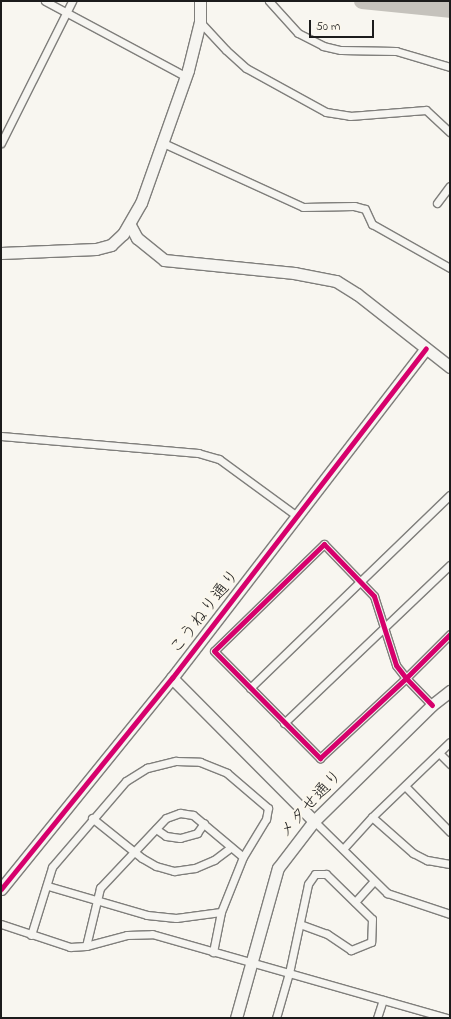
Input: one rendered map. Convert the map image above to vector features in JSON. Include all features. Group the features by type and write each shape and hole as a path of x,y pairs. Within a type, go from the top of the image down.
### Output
{"street":[{"path":"45,1 185,76"},
{"path":"1,143 72,1"},
{"path":"1,253 96,250 111,245 130,225 141,203 185,76 200,22 200,1"},
{"path":"269,1 298,33 323,46 341,50 396,51 450,67"},
{"path":"200,22 226,50 246,68 326,112 350,116 426,110 450,132"},
{"path":"161,142 303,207 354,206 365,209 372,224 429,258 450,268"},
{"path":"438,203 450,186"},
{"path":"130,225 137,238 164,260 294,273 336,281 357,294 450,367"},
{"name":"こうねり通り","path":"1,889 172,678 426,348"},
{"path":"1,436 198,453 219,459 297,516"},
{"path":"250,688 362,582 450,495"},
{"path":"432,705 406,678 392,657 383,631 374,596 324,544 214,651 320,758 406,678 450,634"},
{"path":"284,723 383,631 450,565"},
{"path":"172,678 387,893 450,914"},
{"name":"メタせ通り","path":"236,1018 250,960 278,868 314,821 432,705 450,691"},
{"path":"343,849 372,816 450,742"},
{"path":"439,753 450,764"},
{"path":"31,934 48,886 52,867 92,818 126,781 147,768 176,761 200,762 227,773 268,808 266,819 243,857 221,912 214,952"},
{"path":"405,786 450,832"},
{"path":"86,946 100,888 132,851 166,818 180,813 193,815 243,857"},
{"path":"372,816 413,853 426,860 450,864"},
{"path":"92,818 132,851 156,866 174,871 195,868 214,860 231,847"},
{"path":"156,829 166,836 180,838 197,833 204,823"},
{"path":"276,1018 289,973 308,884 315,874 326,874 372,919 371,942 351,950 327,934 300,924"},
{"path":"355,902 374,881"},
{"path":"48,886 146,915 176,918 221,912"},
{"path":"1,924 70,948 86,946 127,935 152,934 214,952 250,960 289,973 447,1018"},
{"path":"377,1018 383,1000"}],"waterway":[{"path":"362,1 450,10"}],"cycle path":[{"path":"1,889 172,678 426,348"},
{"path":"432,705 406,678 396,665 374,596 324,544 214,651 320,758 406,678 450,634"}]}
